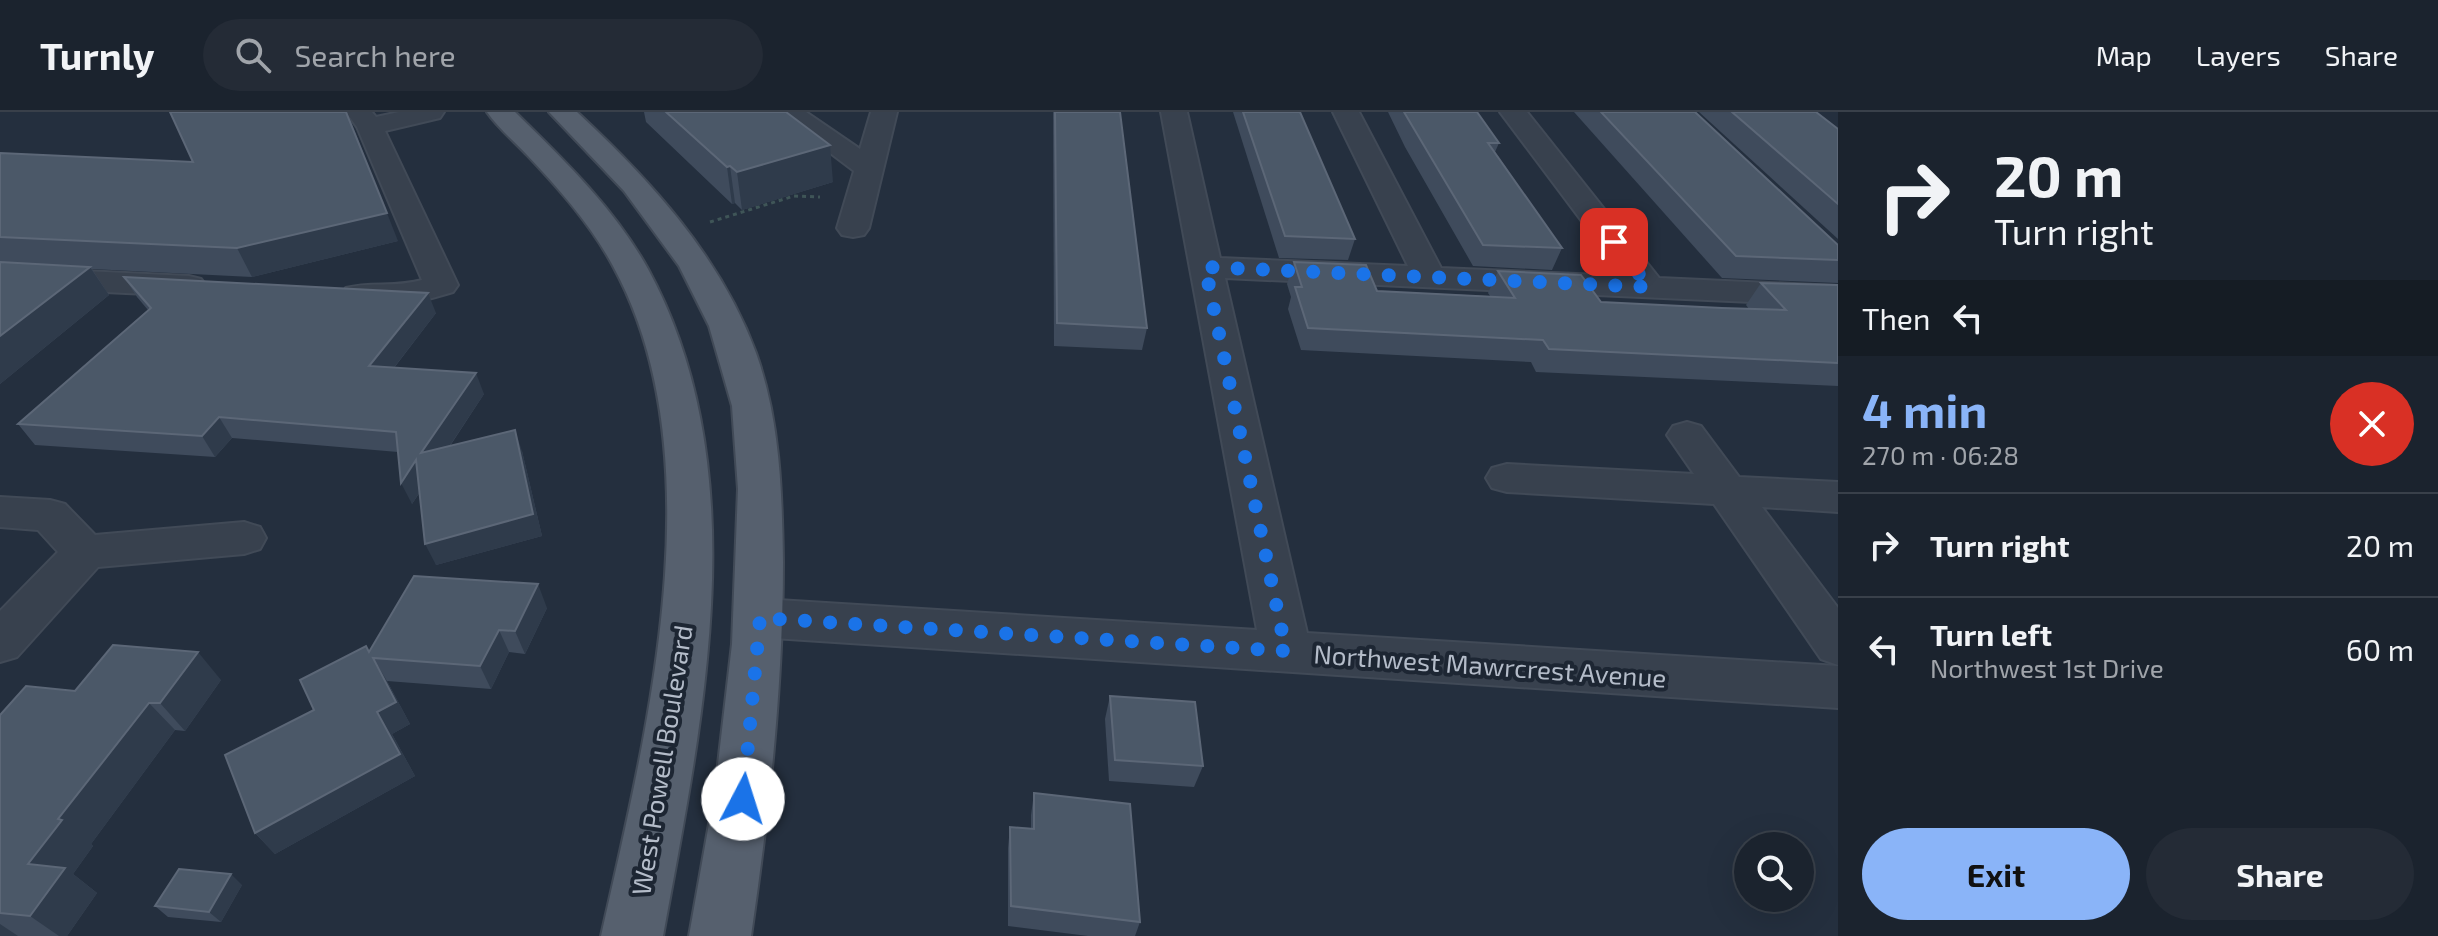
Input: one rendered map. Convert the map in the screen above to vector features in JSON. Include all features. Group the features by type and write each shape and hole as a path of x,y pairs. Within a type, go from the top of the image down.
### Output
{"main road":[{"name":"West Powell Boulevard","path":"500,112 586,206 631,269 652,312 670,362 682,421 688,529 685,617 674,718 632,936"},
{"path":"562,112 602,149 675,234 708,285 742,365 755,424 760,489 760,618 743,799 720,936"}],"street":[{"path":"323,293 400,297 441,285 365,119 431,112"},
{"path":"789,112 869,168"},
{"path":"853,228 884,112"},
{"path":"1174,112 1286,651"},
{"path":"1346,112 1429,276"},
{"path":"1513,112 1649,287"},
{"path":"1205,267 1838,296"},
{"path":"0,277 215,287"},
{"path":"1687,435 1838,645"},
{"path":"1507,478 1838,497"},
{"path":"0,512 50,515 85,552"},
{"path":"0,643 85,552 244,538"},
{"name":"Northwest Mawrcrest Avenue","path":"760,618 1838,687"}],"path":[{"path":"675,234 794,196 861,198"}],"building":[{"path":"170,112 346,112 387,213 237,248 0,237 0,153 193,162"},
{"path":"666,112 786,112 830,145 737,172 727,167"},
{"path":"1055,112 1120,112 1147,328 1057,323"},
{"path":"1243,112 1300,112 1355,239 1285,236"},
{"path":"1404,112 1477,112 1499,143 1488,143 1562,248 1483,245"},
{"path":"1601,112 1695,112 1838,245 1838,260 1736,256"},
{"path":"1732,112 1816,112 1838,129 1838,204"},
{"path":"0,262 90,267 0,336"},
{"path":"1294,262 1366,265 1377,291 1515,298 1498,271 1581,275 1601,302 1722,308 1786,310 1761,283 1838,285 1838,363 1549,349 1543,340 1308,328 1295,287 1302,287"},
{"path":"124,277 428,293 369,366 476,373 421,453 515,430 533,514 425,544 416,460 401,483 396,432 219,417 202,436 18,424 151,308"},
{"path":"414,576 538,584 515,631 499,630 480,666 373,658 396,702 377,712 400,754 255,833 225,755 314,710 300,680 366,646 369,652"},
{"path":"113,645 198,652 160,703 149,703 58,819 62,820 28,864 65,868 30,916 0,913 0,715 26,686 75,691"},
{"path":"1110,696 1195,702 1203,766 1115,760"},
{"path":"1034,793 1130,804 1140,922 1011,906 1010,827 1034,829"},
{"path":"179,869 231,874 209,912 155,906"}],"route":[{"path":"743,799 760,618 1286,651 1205,267 1649,287 1614,242"}]}
